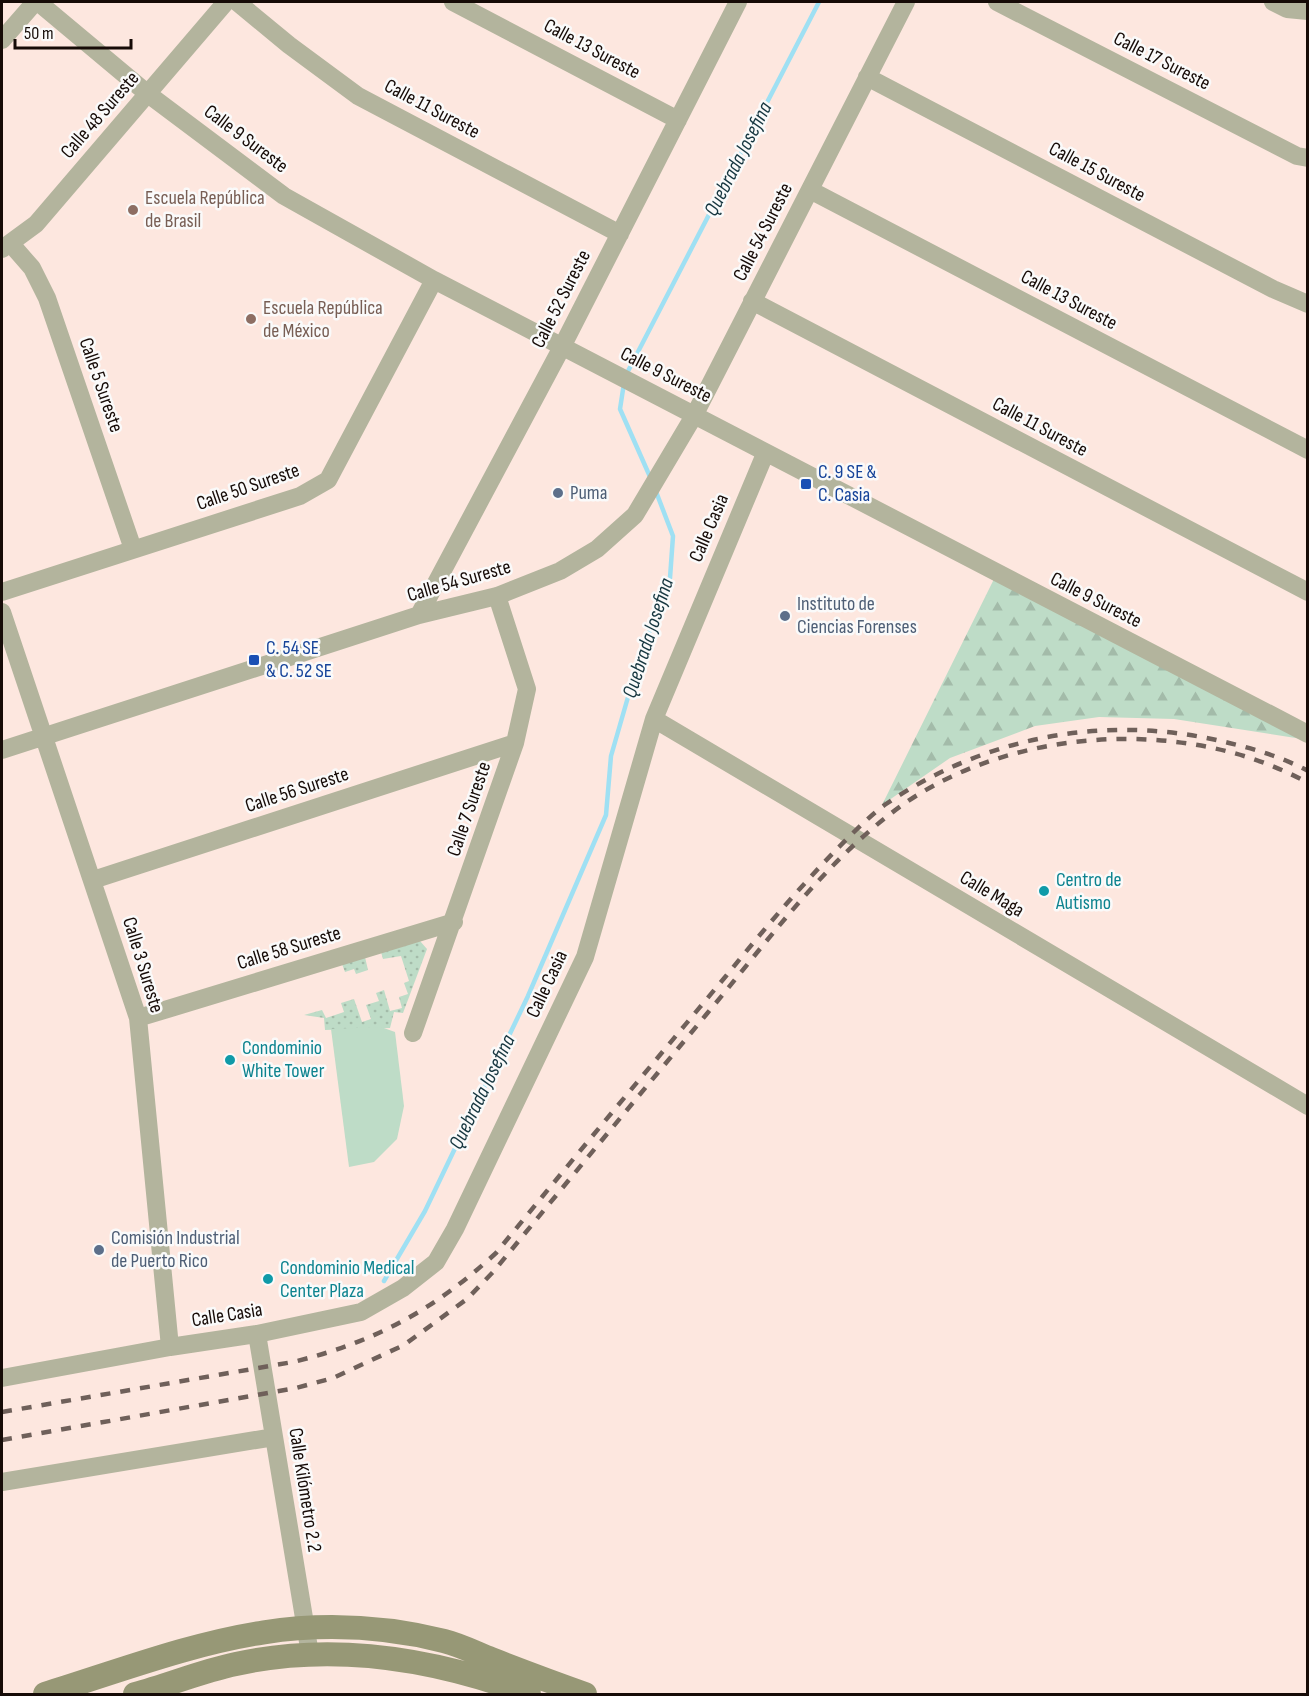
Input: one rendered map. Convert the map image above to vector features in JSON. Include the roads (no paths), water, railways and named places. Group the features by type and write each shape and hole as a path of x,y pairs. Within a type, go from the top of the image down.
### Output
{"main road":[{"path":"45,1695 208,1643 258,1632 337,1626 372,1628 447,1642 585,1695"},
{"path":"135,1695 236,1664 309,1654 382,1656 439,1666 529,1695"}],"street":[{"path":"2,40 36,2"},
{"name":"Calle 9 Sureste","path":"36,2 148,94 284,196 434,280 695,414 765,454 1308,734"},
{"name":"Calle 48 Sureste","path":"6,246 36,224 226,2"},
{"name":"Calle 11 Sureste","path":"237,2 358,96 620,234"},
{"name":"Calle 13 Sureste","path":"453,2 678,120"},
{"name":"Calle 54 Sureste","path":"2,750 419,615 497,596 560,571 597,549 635,515 695,414 906,2"},
{"name":"Calle 17 Sureste","path":"998,2 1297,156 1308,158"},
{"path":"1273,2 1287,9 1308,11"},
{"name":"Calle 52 Sureste","path":"419,615 620,234 678,120 732,4"},
{"name":"Calle 15 Sureste","path":"867,77 1273,289 1308,304"},
{"name":"Calle 13 Sureste","path":"810,190 1308,450"},
{"name":"Calle 5 Sureste","path":"6,246 32,268 47,298 133,549"},
{"name":"Calle 50 Sureste","path":"2,592 300,496 328,480 434,280"},
{"name":"Calle 11 Sureste","path":"752,301 1308,592"},
{"name":"Calle Casia","path":"2,1378 170,1347 257,1334 361,1312 403,1288 436,1262 455,1229 585,957 654,719 765,454"},
{"name":"Calle 7 Sureste","path":"413,1033 516,742 527,689 497,596"},
{"name":"Calle 3 Sureste","path":"2,612 138,1018 170,1347"},
{"name":"Calle Maga","path":"654,719 1308,1106"},
{"name":"Calle 56 Sureste","path":"93,880 516,742"},
{"name":"Calle 58 Sureste","path":"138,1018 454,922"},
{"name":"Calle Kilómetro 2.2","path":"257,1334 309,1654"},
{"path":"2,1482 274,1437"}],"waterway":[{"name":"Quebrada Josefina","path":"626,375 819,2"},
{"name":"Quebrada Josefina","path":"624,383 620,409 651,479"},
{"name":"Quebrada Josefina","path":"384,1281 425,1211 528,996 606,815 611,756 639,659 670,578 673,536 655,489"}],"railway":[{"path":"2,1412 293,1362 323,1354 377,1334 450,1291 496,1253 793,896 879,809 925,780 966,761 1008,746 1051,736 1095,731 1140,730 1185,734 1259,751 1308,771"},
{"path":"2,1440 296,1388 333,1378 404,1345 467,1299 494,1271 776,929 841,857 889,815 934,786 984,763 1038,748 1094,740 1150,740 1206,747 1259,761 1308,783"}],"place":[{"name":"Escuela República de Brasil","path":"133,210"},
{"name":"Escuela República de México","path":"251,319"},
{"name":"C. 9 SE & C. Casia","path":"806,484"},
{"name":"Puma","path":"558,493"},
{"name":"Instituto de Ciencias Forenses","path":"785,616"},
{"name":"C. 54 SE & C. 52 SE","path":"254,660"},
{"name":"Centro de Autismo","path":"1044,891"},
{"name":"Condominio White Tower","path":"230,1060"},
{"name":"Comisión Industrial de Puerto Rico","path":"99,1250"},
{"name":"Condominio Medical Center Plaza","path":"268,1279"}]}
